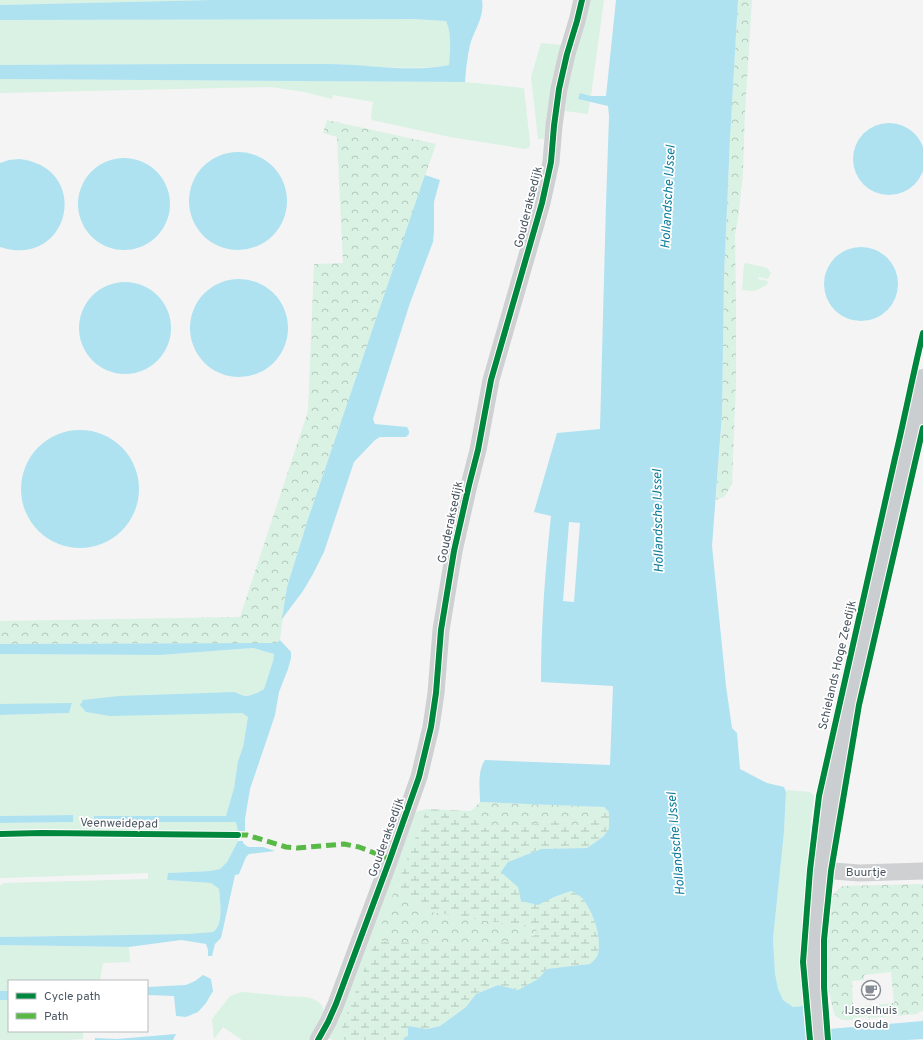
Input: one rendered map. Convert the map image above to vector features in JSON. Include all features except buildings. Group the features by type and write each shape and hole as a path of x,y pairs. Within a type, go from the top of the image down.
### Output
{"main road":[{"name":"Schielands Hoge Zeedijk","path":"818,1040 813,958 820,870 830,793 923,380"}],"street":[{"name":"Gouderaksedijk","path":"318,1040 336,1004 419,777 436,693 441,630 454,551 478,450 491,380 542,203 551,162 559,89 582,0"},
{"name":"Buurtje","path":"820,870 859,873 923,871"}],"green space":[{"path":"0,0 211,0 0,5"},
{"path":"589,0 604,0 591,96 580,93 578,99 590,102 588,114 565,111 568,83"},
{"path":"738,0 752,0 745,112 743,174 735,234 736,382 732,484 724,497 716,500 722,414 724,277"},
{"path":"413,19 446,21 450,37 449,65 400,68 335,64 0,65 0,20"},
{"path":"541,43 562,45 551,89 544,139 538,139 531,77"},
{"path":"0,79 465,82 524,88 530,147 525,149 450,137 372,120 371,116 373,102 333,95 332,99 304,92 271,87 0,93"},
{"path":"327,120 436,144 308,519 287,587 280,640 276,643 0,644 0,621 240,617 308,411 314,264 343,263 337,137 323,133"},
{"path":"746,263 767,268 771,273 768,279 759,277 758,279 768,281 767,285 754,291 742,290 744,264"},
{"path":"253,648 274,654 273,661 264,689 254,695 240,695 242,713 248,717 243,747 238,761 234,788 226,816 94,816 95,822 237,822 238,841 227,862 220,869 210,871 168,873 167,880 211,883 219,889 220,918 219,924 213,932 187,934 0,937 0,886 3,883 148,879 148,873 0,878 0,823 73,822 73,815 0,816 0,715 69,713 72,704 0,704 0,654 160,655"},
{"path":"787,790 810,792 814,796 801,936 801,988 803,1006 793,1007 783,1000 778,989 775,973 773,939"},
{"path":"480,802 604,807 595,820 576,827 564,819 523,826 481,828 471,811"},
{"path":"604,807 609,812 609,828 604,836 587,848 541,849 508,862 554,897 571,891 582,898 590,910 596,924 599,939 597,955 590,964 547,969 538,979 518,990 497,985 476,994 466,1007 440,1026 427,1029 408,1026 408,1035 403,1040 337,1040 375,941 484,946 523,939 539,934 535,928 425,911 416,900 395,889 427,809 471,811 481,828 523,826 564,819 576,827 595,820"},
{"path":"427,809 337,1040 328,1038 415,812"},
{"path":"923,884 923,1011 918,1012 918,1014 868,1018 868,1016 853,1018 853,1020 842,1020 835,1016 830,994 828,992 827,908 833,895 843,886","holes":["891,972 894,1003 853,1007 852,981 864,980 864,975"]},
{"path":"395,889 416,900 425,911 535,928 539,934 523,939 484,946 375,941"},
{"path":"0,945 129,947 130,962 103,963 100,980 8,980 8,991 0,991"},
{"path":"241,992 310,998 320,1003 323,1007 323,1012 309,1040 242,1040 223,1027 214,1039 212,1019 230,996"},
{"path":"0,1000 8,1000 8,1032 83,1032 83,1039 0,1040"}],"water":[{"path":"211,0 482,0 483,6 481,18 470,45 465,82 0,79 0,65 343,64 388,68 419,68 449,65 450,37 446,21 413,19 0,20 0,5"},
{"name":"Hollandsche IJssel","path":"616,0 738,0 724,277 722,414 712,546 726,686 732,728 737,733 740,769 767,783 784,787 786,792 784,832 773,939 775,973 778,989 783,1000 793,1007 803,1006 805,1031 923,1021 923,1039 403,1040 408,1035 408,1026 427,1029 440,1026 466,1007 476,994 498,985 518,990 538,979 547,969 590,964 598,954 599,940 596,924 590,910 581,897 571,891 538,905 521,901 518,887 501,872 508,862 541,849 587,848 604,836 609,828 609,812 604,807 480,802 480,780 482,765 485,760 610,765 613,686 541,682 544,599 551,516 534,512 557,433 600,429 609,116 608,106 578,99 580,93 591,96 606,96"},
{"path":"882,123 896,123 903,125 915,133 923,145 923,173 915,185 903,193 896,195 882,195 875,193 863,185 855,173 853,166 853,152 855,145 863,133 875,125"},
{"path":"238,152 257,156 273,166 283,182 287,201 283,220 273,236 257,246 238,250 219,246 203,236 193,220 189,201 193,182 203,166 219,156"},
{"path":"124,158 133,159 150,166 162,178 169,195 169,213 162,230 150,242 133,249 124,250 115,249 98,242 86,230 79,213 78,204 79,195 86,178 98,166 115,159"},
{"path":"19,159 42,166 57,179 64,196 64,215 56,231 43,244 24,250 0,247 0,163"},
{"path":"425,175 440,180 434,202 433,242 410,303 373,419 375,424 407,427 409,434 406,437 380,437 375,440 354,462 324,552 303,591 282,619 287,587 308,519"},
{"path":"861,247 875,250 887,258 895,270 898,284 895,298 887,310 875,318 861,321 847,318 835,310 827,298 824,284 827,270 835,258 847,250"},
{"path":"239,279 258,282 274,293 285,309 288,328 285,347 274,363 258,374 239,377 220,374 204,363 193,347 190,328 193,309 204,293 220,282"},
{"path":"125,282 142,286 157,296 167,311 171,328 167,345 157,360 142,370 125,374 108,370 93,360 83,345 79,328 83,311 93,296 108,286"},
{"path":"80,430 103,434 122,447 135,466 139,489 135,512 122,531 103,544 80,548 57,544 38,531 25,512 21,489 25,466 38,447 57,434"},
{"path":"280,640 291,652 291,658 279,692 275,715 250,789 245,819 245,831 238,831 236,822 94,822 94,816 226,816 234,788 238,761 243,747 248,717 242,713 110,716 86,712 80,705 83,700 119,696 235,692 246,696 250,695 264,689 274,654 253,648 160,655 0,654 0,644 276,643"},
{"path":"72,703 69,713 0,715 0,704"},
{"path":"73,815 73,822 0,823 0,816"},
{"path":"238,841 243,841 243,843 248,847 263,847 275,851 249,854 246,857 239,874 235,875 221,938 215,944 212,956 208,956 206,944 181,940 129,947 0,945 0,937 187,934 213,932 219,924 220,918 219,889 211,883 167,880 168,873 210,871 220,869 227,862"},
{"path":"203,975 211,979 213,991 206,1003 198,1012 186,1017 176,1016 174,996 148,995 148,987 186,985"},
{"path":"0,991 8,991 8,1000 0,1000"},
{"path":"176,1034 173,1040 95,1040 95,1038 117,1039"}],"pier":[{"path":"569,522 580,523 574,602 563,601"},
{"path":"803,1006 805,1006 807,1029 830,1027 831,1040 806,1040"}],"marked path":[{"path":"238,835 247,835 286,847 297,848 344,844 359,847 390,859"}],"cycle path":[{"path":"318,1040 336,1004 419,777 431,727 436,693 441,630 454,551 478,450 491,380 542,203 551,162 559,89 582,0"},
{"path":"810,1040 803,962 810,870 819,796 923,333"},
{"path":"828,1040 824,987 824,940 831,871 859,705 923,428"},
{"name":"Veenweidepad","path":"0,834 238,835"}],"place":[{"name":"IJsselhuis Gouda","path":"871,990"}]}
